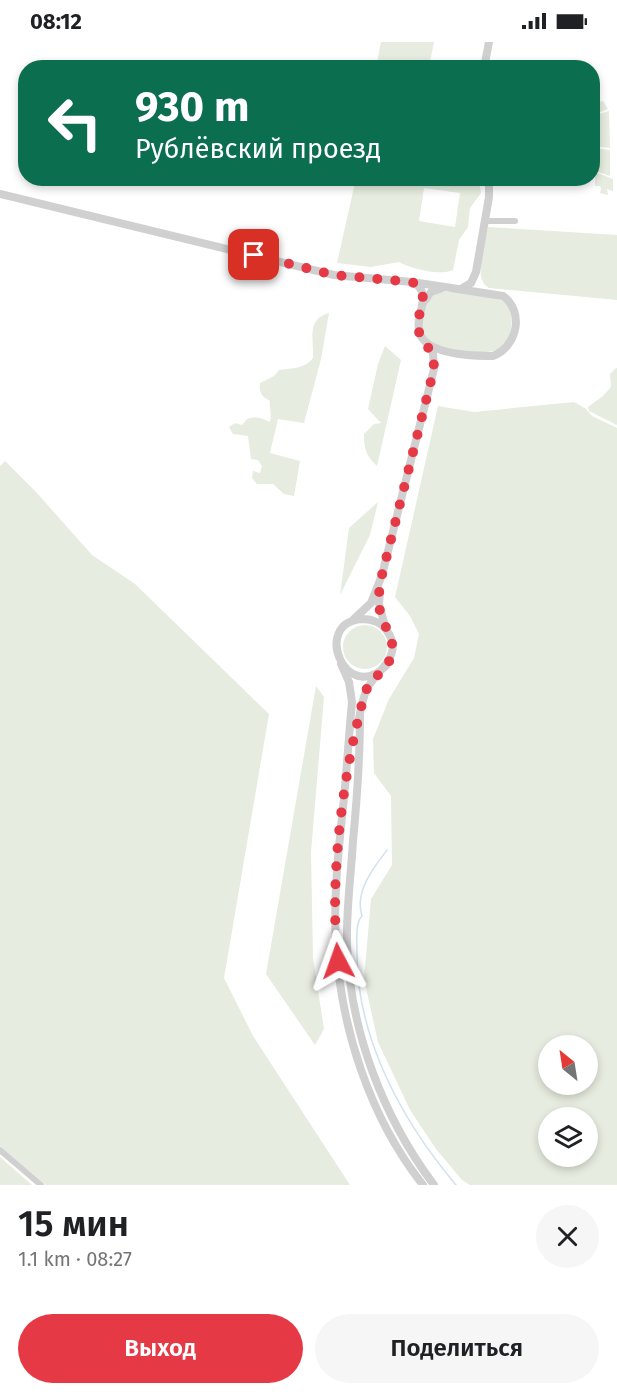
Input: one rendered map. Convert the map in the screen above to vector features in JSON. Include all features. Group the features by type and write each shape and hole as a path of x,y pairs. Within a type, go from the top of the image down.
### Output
{"street":[{"path":"486,60 489,42"},
{"path":"460,289 471,283 476,272 489,186"},
{"path":"0,194 334,275 412,282 488,293 503,296 513,306 515,312 512,339 501,353 493,356 452,352 438,350 428,345"},
{"path":"485,221 515,220"},
{"path":"476,272 480,284 488,293"},
{"path":"412,282 422,290 423,303 418,325 419,333 433,353 434,369 382,575 371,603 346,626 336,641 337,655 349,682 352,702 336,887 336,944 339,978 347,1019 361,1070 386,1127 421,1185"},
{"path":"423,303 431,292 445,287"},
{"path":"434,369 442,357 452,352"},
{"path":"346,782 368,687 386,666 392,653 390,635 382,622 379,604 382,575"},
{"path":"346,626 368,619 381,624 390,635"},
{"path":"341,664 351,673 365,676 374,674 386,666"},
{"path":"360,714 360,747 347,944 352,996 367,1054 384,1098 404,1139 434,1185"},
{"path":"0,1150 41,1185"}],"shaded area":[{"path":"381,42 434,42 430,60 377,60"},
{"path":"603,101 608,109 600,112 600,102"},
{"path":"609,111 610,148 600,147 600,114"},
{"path":"600,149 610,150 610,176 600,172"},
{"path":"600,174 613,179 613,191 607,189 608,195 600,193"},
{"path":"354,186 480,186 481,193 470,208 468,227 459,240 453,270 426,271 399,262 371,267 337,263","holes":["424,188 460,193 455,227 419,221"]},
{"path":"488,227 617,235 617,300 489,288 481,277 480,269"},
{"path":"441,292 489,296 507,305 510,310 511,327 505,345 488,352 465,352 443,348 428,341 422,329 424,311 431,298"},
{"path":"329,313 321,359 304,423 278,419 270,453 300,461 294,496 284,494 273,484 257,484 252,478 253,471 260,473 262,466 258,460 251,459 248,436 233,434 229,427 235,423 242,425 247,419 254,418 270,422 270,401 261,394 260,383 274,376 279,370 298,367 310,362 313,358 314,325 322,316"},
{"path":"385,346 401,360 377,466 366,452 364,434 374,424 381,423 368,409 378,364"},
{"path":"616,368 617,425 589,411 588,407 611,387 610,374"},
{"path":"574,402 586,409 592,416 617,428 617,1185 470,1185 462,1180 436,1149 410,1110 378,1042 364,979 371,899 392,865 391,796 374,773 373,739 389,699 414,658 419,634 410,616 395,597 438,406 474,412"},
{"path":"5,461 92,555 135,584 269,714 224,978 253,1036 350,1185 46,1185 0,1146 0,466"},
{"path":"378,502 370,535 340,595 349,528"},
{"path":"365,625 381,631 387,647 381,663 365,669 349,663 343,647 349,631"},
{"path":"316,686 324,697 311,852 313,958 324,1029 315,1045 266,974"},
{"path":"0,1157 32,1185 0,1185"}],"waterway":[{"path":"387,850 367,880 361,898 362,916 357,928 357,951 364,1015 386,1076 401,1106 436,1160 456,1185"}],"route":[{"path":"254,255 334,275 412,282 418,285 423,295 418,325 419,333 433,353 434,360 434,369 382,575 379,604 382,622 392,639 392,653 388,662 368,687 362,702 346,782 336,887 335,918 338,961"}]}
